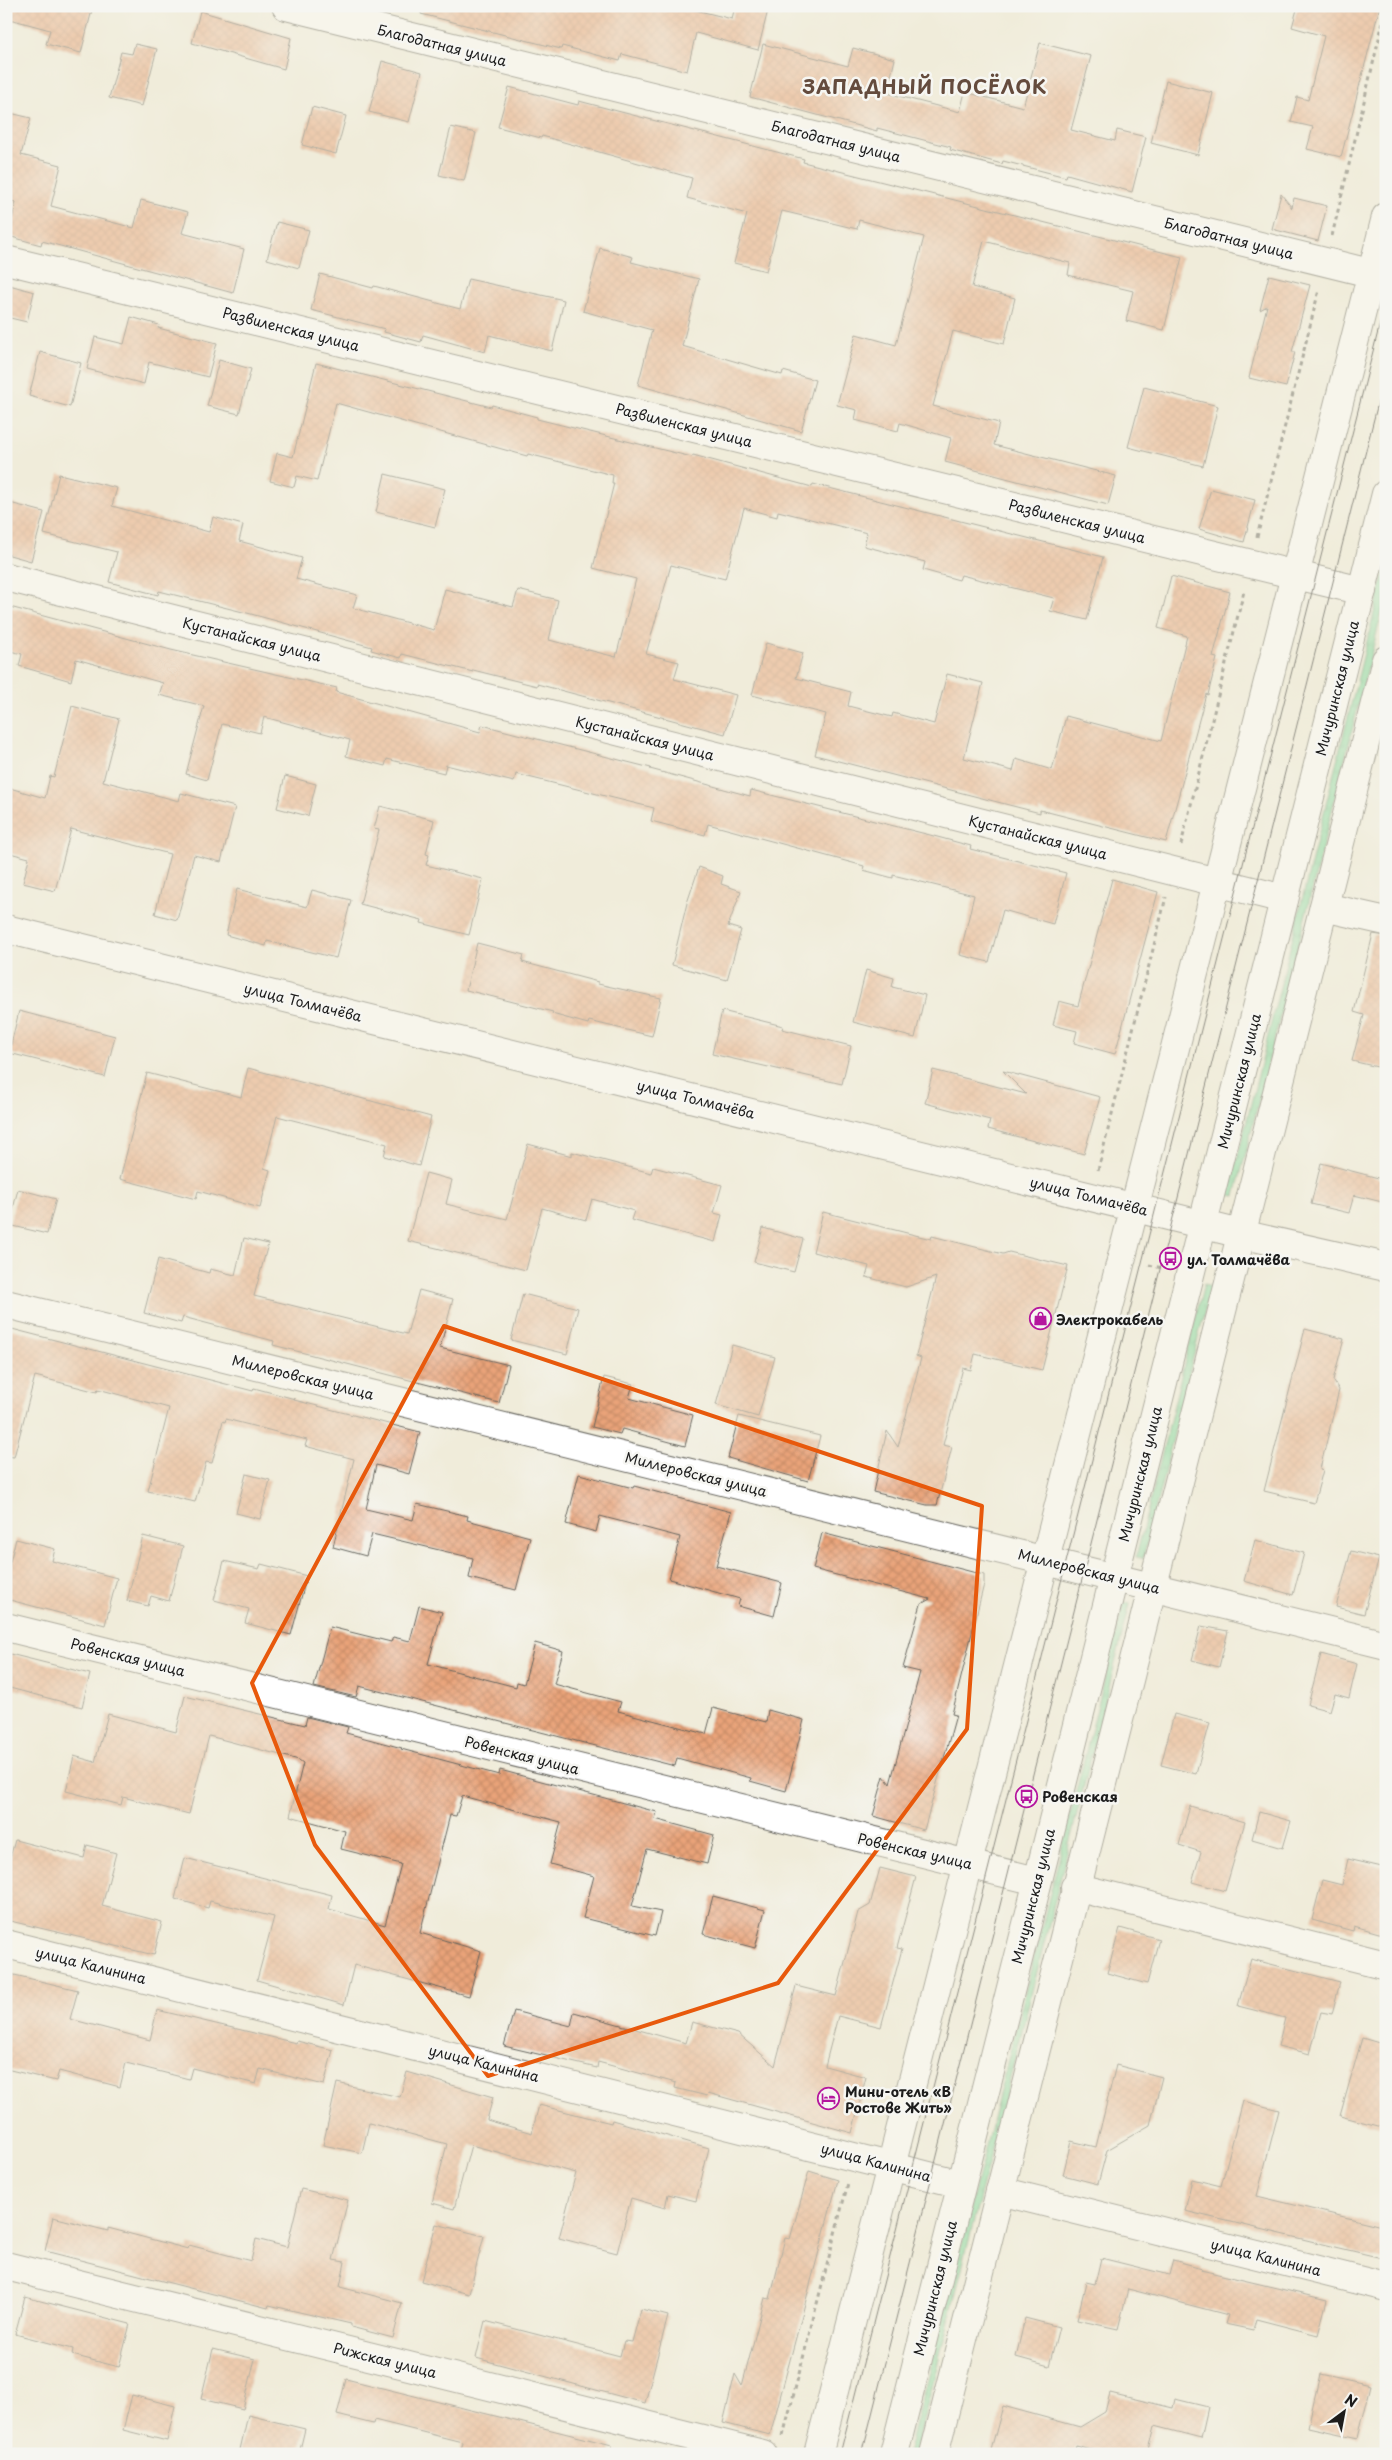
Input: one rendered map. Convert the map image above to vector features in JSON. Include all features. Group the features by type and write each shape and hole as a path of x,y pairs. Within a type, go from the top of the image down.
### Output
{"street":[{"name":"Благодатная улица","path":"286,6 1378,275"},
{"path":"818,2454 1295,574 1378,275 1386,217"},
{"name":"Развиленская улица","path":"6,260 1362,591"},
{"name":"Мичуринская улица","path":"894,2454 1386,494"},
{"name":"Кустанайская улица","path":"6,577 1284,899"},
{"path":"934,2454 1075,1887 1386,660"},
{"path":"1324,906 1386,921"},
{"name":"улица Толмачёва","path":"6,929 1241,1234 1386,1267"},
{"name":"Миллеровская улица","path":"6,1304 1386,1645"},
{"name":"Ровенская улица","path":"6,1627 1037,1881"},
{"path":"1075,1887 1386,1965"},
{"name":"улица Калинина","path":"6,1944 961,2184"},
{"name":"улица Калинина","path":"1000,2191 1386,2287"},
{"name":"Рижская улица","path":"6,2266 772,2449"}],"path":[{"path":"1174,871 1386,9"},
{"path":"772,2449 854,2156"}],"highlighted area":[{"path":"444,1326 982,1506 967,1729 778,1983 488,2076 315,1845 252,1683"}],"green space":[{"path":"1386,565 1386,596 1235,1196 1228,1195"},
{"path":"1204,1284 1211,1286 1143,1559 1136,1557"},
{"path":"1124,1602 1130,1604 915,2454 908,2453"}],"building":[{"path":"6,6 93,6 81,53 46,44 50,30 6,18"},
{"path":"422,6 679,6 732,19 735,6 769,6 758,50 696,33 687,71 622,54 620,61 562,46 561,49 421,14"},
{"path":"1298,6 1380,6 1341,157 1307,149 1313,127 1291,122 1297,97 1308,100 1324,36 1292,27"},
{"path":"200,11 291,38 284,69 192,43"},
{"path":"1040,43 1091,56 1071,130 1115,141 1117,130 1146,137 1132,192 1067,174 1066,177 1003,161 1002,164 950,150 951,147 877,128 877,131 750,97 763,44 848,66 853,48 895,59 887,93 960,112 965,92 1023,107"},
{"path":"135,44 157,49 142,106 109,98 121,52 132,54"},
{"path":"382,61 422,72 409,122 369,112"},
{"path":"1166,81 1213,93 1198,155 1151,143"},
{"path":"509,87 578,105 579,101 804,159 803,162 1182,257 1164,330 1126,321 1133,291 1068,275 1070,263 984,241 972,287 1015,298 1004,344 953,331 933,406 999,423 994,445 1116,476 1108,505 945,462 951,438 900,423 898,431 855,420 857,410 837,405 856,334 896,345 924,237 859,220 857,229 782,211 766,271 734,263 747,214 687,198 692,178 542,136 541,138 498,127"},
{"path":"312,107 346,116 336,154 302,145"},
{"path":"6,112 31,118 21,155 61,165 51,206 134,228 141,200 188,212 182,233 244,249 233,293 42,241 41,245 8,236 16,202 6,200"},
{"path":"451,127 476,133 464,181 439,175"},
{"path":"1281,194 1292,208 1294,198 1327,206 1318,241 1272,229"},
{"path":"277,222 309,230 299,268 267,259"},
{"path":"600,248 633,257 631,262 699,279 682,346 782,375 783,371 815,380 801,431 638,385 652,330 583,311"},
{"path":"320,274 460,309 468,279 564,300 552,351 489,335 485,352 423,335 421,342 384,332 385,329 311,310"},
{"path":"1269,275 1310,285 1292,352 1295,352 1286,387 1249,378 1267,306 1260,310"},
{"path":"6,284 34,292 27,322 6,317"},
{"path":"131,317 159,325 158,328 217,343 208,377 149,362 144,384 87,369 95,337 124,344"},
{"path":"40,352 81,363 70,407 29,396"},
{"path":"219,360 251,369 239,414 207,406"},
{"path":"316,363 491,407 492,405 537,417 537,419 692,457 693,455 812,487 813,484 1103,557 1087,620 1050,611 1054,598 961,575 959,580 923,570 925,562 864,546 867,533 778,511 777,517 744,508 725,579 671,565 646,654 679,662 674,679 736,695 725,734 537,684 537,686 473,670 473,672 402,654 401,658 371,650 372,647 251,614 159,591 158,595 109,582 117,552 44,534 59,474 117,488 112,506 209,532 213,517 243,525 239,541 302,558 296,579 357,595 353,608 434,630 445,589 513,607 518,590 558,600 549,640 616,657 636,579 593,568 614,483 612,483 613,475 528,454 527,456 336,403 317,481 297,476 294,487 270,481 277,453 293,457"},
{"path":"1144,387 1218,406 1203,466 1128,447"},
{"path":"385,474 445,489 435,527 376,512"},
{"path":"1211,489 1255,500 1244,542 1199,529"},
{"path":"6,502 44,512 31,561 6,554"},
{"path":"1171,576 1230,592 1213,657 1217,658 1208,695 1206,694 1166,842 1040,810 1040,813 815,755 826,714 752,695 766,643 803,653 796,678 851,692 848,706 892,717 893,713 934,724 947,674 983,683 964,758 1013,771 1016,759 1052,770 1066,716 1161,741 1187,636 1158,628"},
{"path":"6,606 171,650 337,688 336,692 480,732 482,725 651,768 750,796 751,790 930,835 971,846 970,849 1066,873 1053,924 1003,910 989,962 960,955 974,895 893,875 893,878 863,870 864,866 708,824 705,835 651,821 654,808 516,774 514,782 446,765 444,773 387,759 385,766 346,756 350,740 264,717 260,733 222,724 207,780 186,774 204,706 159,695 163,683 76,659 71,681 19,666 22,654 6,650"},
{"path":"72,706 119,719 103,781 179,801 181,793 235,807 221,862 194,855 177,920 155,914 170,854 71,829 55,891 23,883 29,858 6,852 6,787 45,798 50,776 54,777"},
{"path":"285,776 316,784 308,816 277,808"},
{"path":"380,806 434,820 426,854 429,855 426,865 483,879 469,935 421,923 422,920 360,904 379,830 374,829"},
{"path":"699,867 723,876 721,884 741,891 728,926 741,930 727,980 672,965 687,903"},
{"path":"1112,879 1158,892 1115,1054 1074,1043 1077,1031 1053,1025 1059,1001 1078,1006"},
{"path":"237,889 307,907 312,890 351,900 336,958 267,941 266,946 226,935"},
{"path":"1373,934 1386,936 1386,1069 1352,1061 1364,1015 1354,1012"},
{"path":"477,943 524,955 522,962 598,982 598,984 661,998 652,1036 589,1021 588,1024 552,1014 553,1012 466,990"},
{"path":"866,970 894,978 892,987 925,995 915,1038 853,1022"},
{"path":"19,1011 115,1036 105,1077 9,1053"},
{"path":"722,1011 783,1026 782,1029 851,1046 842,1084 712,1054"},
{"path":"248,1068 431,1117 419,1166 384,1156 387,1144 277,1116 264,1168 270,1170 260,1208 198,1191 196,1199 120,1179 147,1073 241,1097"},
{"path":"933,1070 1026,1094 1003,1071 1100,1097 1084,1154 988,1129 990,1120 925,1103"},
{"path":"528,1144 572,1156 572,1152 651,1173 653,1167 722,1185 714,1213 722,1215 715,1242 631,1220 634,1211 592,1199 586,1220 542,1208 526,1270 408,1241 426,1173 452,1180 446,1204 507,1219"},
{"path":"1321,1163 1386,1180 1386,1203 1354,1195 1349,1213 1311,1204"},
{"path":"18,1189 56,1199 47,1234 9,1225"},
{"path":"823,1212 931,1239 932,1236 1003,1254 1009,1252 1068,1266 1042,1370 975,1354 971,1370 963,1368 943,1445 952,1447 937,1505 927,1505 873,1492 887,1431 898,1447 921,1358 916,1356 936,1277 906,1287 866,1277 869,1266 813,1252"},
{"path":"763,1228 803,1239 794,1272 754,1262"},
{"path":"244,1238 268,1244 254,1296 407,1334 419,1290 453,1299 440,1348 509,1365 499,1403 273,1345 274,1341 183,1317 181,1323 144,1313 158,1259 209,1273 210,1269 235,1275"},
{"path":"523,1294 578,1308 567,1354 511,1340"},
{"path":"12,1329 253,1391 254,1388 420,1432 409,1474 376,1465 366,1509 413,1520 417,1504 468,1516 467,1520 530,1537 516,1590 469,1578 473,1558 372,1534 366,1556 333,1547 354,1459 305,1446 307,1440 226,1419 225,1422 223,1421 212,1463 206,1462 195,1502 148,1491 169,1408 98,1389 97,1392 35,1376 14,1457 6,1456 6,1351"},
{"path":"1305,1329 1344,1339 1333,1380 1339,1390 1320,1469 1323,1470 1314,1503 1264,1491"},
{"path":"732,1345 775,1357 758,1417 716,1405"},
{"path":"604,1377 633,1384 629,1398 693,1415 685,1446 622,1429 620,1434 592,1427"},
{"path":"739,1416 820,1436 808,1481 728,1458"},
{"path":"246,1474 270,1480 260,1519 236,1513"},
{"path":"579,1474 633,1488 634,1486 731,1512 716,1566 782,1583 774,1616 738,1606 740,1599 669,1579 680,1537 600,1516 596,1532 566,1524"},
{"path":"822,1533 984,1575 984,1584 952,1714 956,1715 924,1830 873,1816 884,1776 890,1784 920,1672 903,1668 921,1604 930,1599 813,1569"},
{"path":"143,1536 183,1546 169,1601 151,1596 148,1606 127,1601"},
{"path":"16,1539 55,1549 52,1561 117,1578 105,1625 6,1599 6,1577"},
{"path":"1255,1540 1304,1553 1293,1595 1244,1581"},
{"path":"1351,1551 1379,1558 1364,1614 1336,1607"},
{"path":"224,1561 259,1569 261,1564 307,1576 291,1635 245,1623 249,1609 214,1600"},
{"path":"419,1606 442,1612 428,1664 516,1687 517,1682 524,1684 535,1643 563,1651 554,1684 621,1702 618,1711 706,1734 713,1708 766,1722 768,1710 804,1720 786,1791 750,1781 751,1778 677,1758 675,1766 359,1686 356,1697 314,1687 330,1627 391,1642 393,1637 410,1641"},
{"path":"1201,1626 1228,1631 1219,1667 1192,1660"},
{"path":"6,1653 90,1674 82,1707 6,1687"},
{"path":"1321,1654 1357,1664 1349,1698 1335,1694 1330,1711 1308,1705"},
{"path":"185,1696 305,1725 307,1717 348,1727 346,1733 401,1749 499,1775 500,1770 657,1812 655,1819 714,1835 707,1864 647,1849 632,1906 661,1912 655,1936 583,1918 594,1876 550,1864 561,1822 462,1796 456,1816 450,1815 420,1933 481,1951 469,1996 354,1965 344,2005 257,1980 274,1917 210,1901 208,1908 175,1899 185,1858 332,1895 329,1909 385,1925 401,1864 341,1849 345,1831 290,1816 303,1763 299,1760 209,1736 189,1814 123,1797 121,1805 66,1791 74,1756 95,1762 108,1714 176,1732"},
{"path":"1174,1714 1210,1723 1196,1774 1161,1765"},
{"path":"1190,1806 1245,1822 1225,1891 1192,1882 1201,1852 1179,1845"},
{"path":"1259,1812 1291,1821 1283,1848 1252,1839"},
{"path":"15,1840 84,1858 87,1845 116,1853 102,1906 162,1922 154,1955 6,1920 6,1872"},
{"path":"1348,1859 1386,1868 1386,1935 1354,1926 1353,1931 1312,1920 1322,1880 1342,1885"},
{"path":"880,1868 916,1877 897,1948 902,1949 881,2027 838,2016 825,2066 866,2077 852,2133 708,2093 707,2096 675,2088 676,2083 598,2062 597,2068 504,2046 514,2011 571,2026 574,2012 686,2043 692,2022 738,2034 775,2066 796,1986 836,1996 858,1912 870,1905"},
{"path":"713,1896 765,1910 755,1948 703,1934"},
{"path":"1120,1928 1159,1939 1147,1984 1107,1973"},
{"path":"1251,1959 1340,1982 1332,2014 1321,2012 1310,2054 1278,2046 1285,2018 1238,2006"},
{"path":"6,1973 78,1990 70,2019 150,2040 157,2010 333,2050 324,2085 260,2069 256,2084 192,2068 189,2079 126,2063 120,2087 59,2071 56,2081 6,2069"},
{"path":"1362,2038 1386,2045 1386,2128 1340,2116"},
{"path":"1116,2065 1162,2077 1150,2125 1107,2150 1098,2184 1063,2175 1071,2141 1096,2147"},
{"path":"407,2072 493,2097 487,2120 532,2133 539,2105 611,2123 612,2120 709,2148 696,2201 668,2194 665,2208 631,2198 617,2253 559,2238 576,2173 471,2145 454,2209 432,2203 447,2144 369,2123 362,2153 323,2145 337,2083 400,2097"},
{"path":"1243,2101 1279,2110 1257,2196 1386,2227 1386,2259 1185,2211 1192,2179 1221,2186"},
{"path":"809,2171 838,2180 770,2435 723,2423 735,2374 742,2386 765,2298 770,2299 785,2238 790,2239"},
{"path":"301,2189 348,2200 333,2260 345,2262 340,2287 402,2303 393,2338 351,2327 351,2324 269,2305 268,2308 45,2251 53,2217 108,2231 108,2228 188,2249 189,2245 251,2261 256,2239 287,2247"},
{"path":"436,2224 484,2236 469,2294 421,2281"},
{"path":"1101,2258 1169,2275 1173,2260 1202,2268 1201,2270 1327,2300 1318,2335 1256,2319 1253,2330 1225,2324 1228,2315 1128,2289 1118,2329 1077,2320 1086,2282 1095,2284"},
{"path":"25,2297 130,2324 119,2367 72,2355 73,2349 15,2334"},
{"path":"641,2309 668,2316 645,2403 476,2358 485,2321 620,2356 624,2341 632,2342"},
{"path":"1025,2318 1059,2327 1049,2366 1016,2357"},
{"path":"213,2349 255,2359 243,2409 201,2399"},
{"path":"1320,2374 1371,2385 1358,2438 1308,2427"},
{"path":"346,2379 612,2445 611,2454 459,2454 462,2442 374,2420 373,2424 337,2415"},
{"path":"1110,2393 1173,2408 1175,2399 1208,2407 1201,2438 1154,2426 1147,2454 1107,2454 1076,2446 1074,2454 990,2454 1003,2406 1080,2427 1105,2412"},
{"path":"132,2395 175,2406 167,2441 123,2430"},
{"path":"248,2415 305,2429 299,2454 239,2454"}],"tram line":[{"path":"840,2454 1386,300"},
{"path":"862,2454 1386,371"}],"place":[{"name":"ул. Толмачёва","path":"1171,1259"},
{"name":"Электрокабель","path":"1040,1319"},
{"name":"Ровенская","path":"1026,1796"},
{"name":"Мини-отель «В Ростове Жить»","path":"829,2099"}],"district":[{"name":"ЗАПАДНЫЙ ПОСЁЛОК","path":"925,86"}]}
